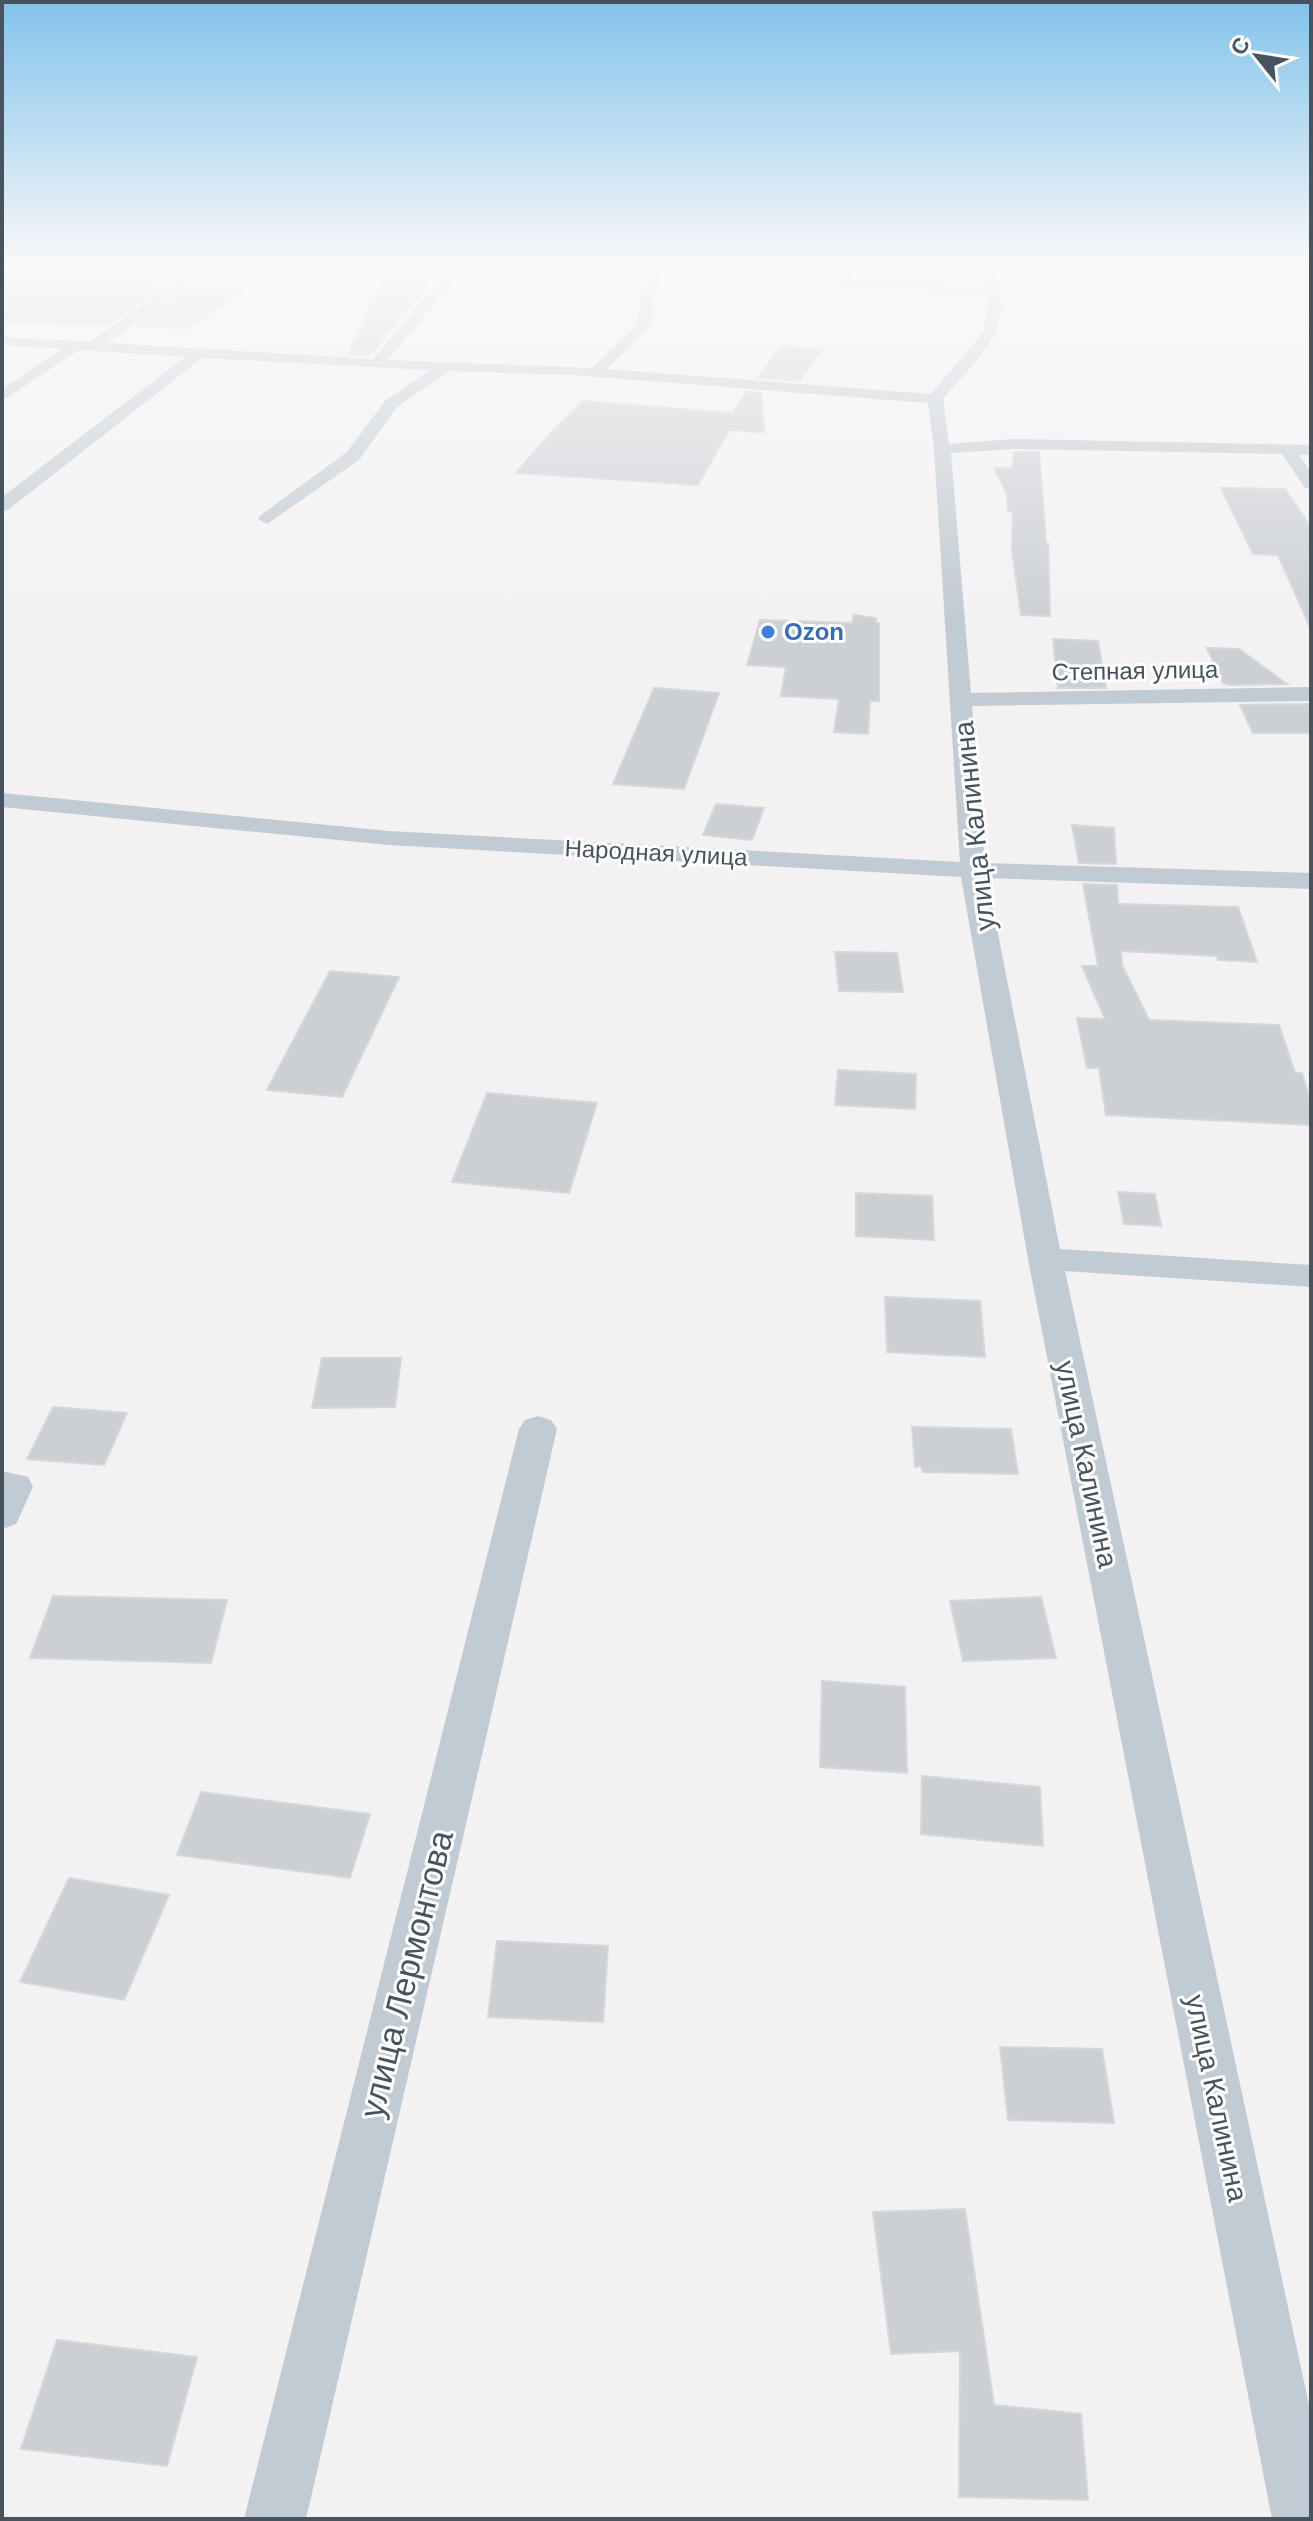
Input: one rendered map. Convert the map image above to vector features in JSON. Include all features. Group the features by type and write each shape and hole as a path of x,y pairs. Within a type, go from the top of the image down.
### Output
{"street":[{"path":"2,396 19,385"},
{"path":"2,506 158,385"},
{"path":"267,519 353,456 391,404 419,385"},
{"path":"747,385 935,399 947,385"},
{"name":"улица Калинина","path":"935,399 942,449 973,870 1045,1259 1303,2519"},
{"path":"942,449 1013,444 1311,450"},
{"path":"1287,449 1311,484"},
{"name":"Степная улица","path":"960,700 1311,694"},
{"name":"Народная улица","path":"2,800 389,838 973,870 1311,881"},
{"path":"1045,1259 1311,1276"},
{"name":"улица Лермонтова","path":"275,2519 538,1429"}],"building":[{"path":"747,392 761,393 764,432 729,430 698,485 516,473 583,401 732,413"},
{"path":"1014,452 1039,452 1048,543 1050,616 1021,615 1012,551 1013,511 1008,511 1007,494 994,468 1013,468"},
{"path":"1221,488 1285,489 1306,520 1311,531 1311,629 1278,555 1253,554"},
{"path":"854,615 876,618 876,623 879,623 879,701 870,701 868,734 834,732 839,699 781,696 786,667 747,665 760,620 852,623"},
{"path":"1053,639 1098,641 1106,688 1058,688"},
{"path":"1207,648 1239,649 1287,684 1223,683"},
{"path":"654,688 719,693 684,789 613,784"},
{"path":"1311,704 1311,733 1253,733 1240,705"},
{"path":"716,804 764,808 752,840 703,835"},
{"path":"1072,825 1114,828 1116,864 1079,863"},
{"path":"1083,884 1117,885 1118,904 1238,907 1257,962 1218,960 1217,956 1121,951 1122,965 1149,1020 1279,1025 1295,1073 1302,1073 1311,1103 1311,1125 1106,1115 1099,1068 1087,1068 1077,1018 1105,1019 1082,966 1098,966"},
{"path":"835,952 897,953 903,992 839,991"},
{"path":"330,971 399,977 342,1097 267,1090"},
{"path":"838,1070 916,1074 915,1109 835,1105"},
{"path":"487,1093 597,1103 569,1193 452,1182"},
{"path":"1118,1192 1155,1194 1161,1226 1124,1224"},
{"path":"856,1193 932,1196 934,1240 856,1236"},
{"path":"885,1297 980,1301 985,1357 887,1352"},
{"path":"322,1358 401,1358 395,1407 312,1408"},
{"path":"53,1407 127,1413 104,1465 27,1459"},
{"path":"912,1427 1011,1429 1018,1474 923,1472 921,1466 915,1467"},
{"path":"53,1596 227,1600 211,1663 30,1658"},
{"path":"1041,1597 1056,1658 963,1661 950,1601"},
{"path":"822,1681 905,1687 907,1773 820,1767"},
{"path":"922,1776 1040,1787 1043,1846 921,1834"},
{"path":"201,1792 370,1814 350,1878 177,1855"},
{"path":"69,1878 169,1895 124,2000 20,1982"},
{"path":"497,1941 608,1946 603,2022 488,2017"},
{"path":"1000,2047 1102,2049 1114,2123 1008,2120"},
{"path":"965,2209 994,2405 1081,2414 1088,2500 959,2497 960,2351 891,2354 873,2212"},
{"path":"57,2340 197,2357 167,2466 21,2449"}],"place":[{"name":"Ozon","path":"768,632"}]}
